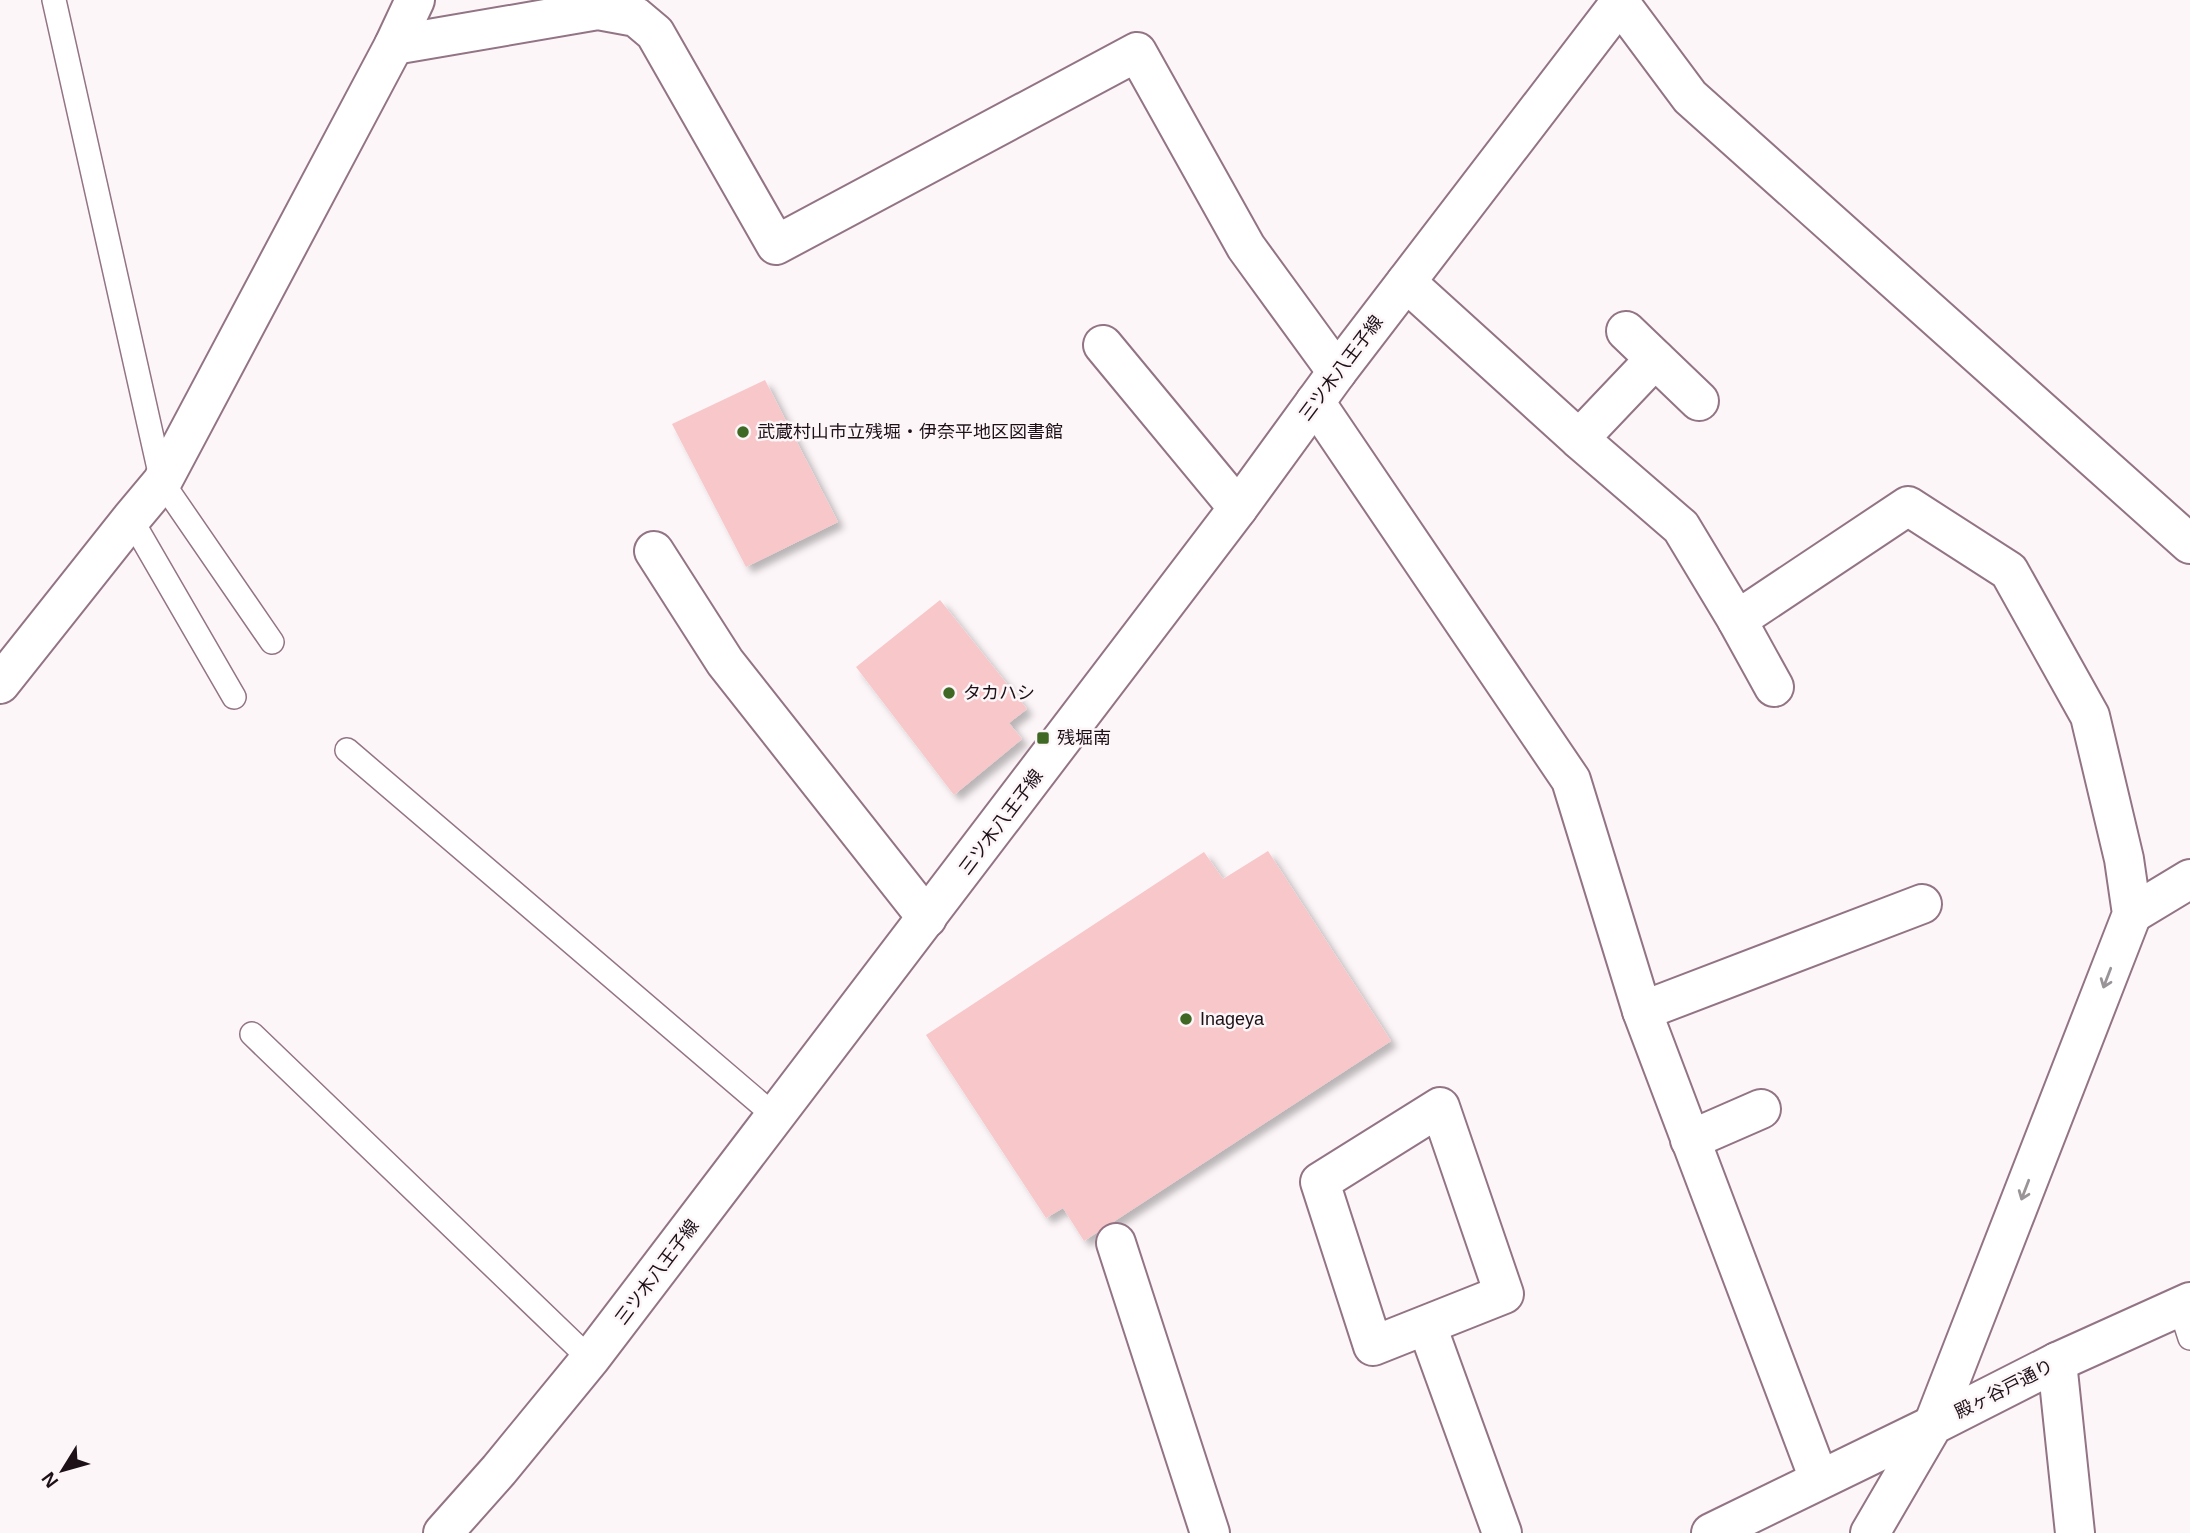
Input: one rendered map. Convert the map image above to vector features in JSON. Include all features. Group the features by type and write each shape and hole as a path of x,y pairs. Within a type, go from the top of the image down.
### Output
{"street":[{"path":"0,684 162,482 394,45 415,0"},
{"path":"1621,1 1690,97 2190,544"},
{"name":"三ツ木八王子線","path":"443,1533 590,1359 1621,1"},
{"path":"394,45 598,10 636,17 655,33 776,245 1138,52 1246,247 1337,372"},
{"path":"1406,282 1579,439 1681,527 1774,687"},
{"path":"1626,331 1699,401"},
{"path":"1103,345 1238,508"},
{"path":"1579,439 1655,359"},
{"path":"1315,402 1571,780 1642,1011 1819,1479"},
{"path":"1711,1533 1933,1424 2132,914 2124,859 2090,716 2009,571 1908,506 1737,620"},
{"path":"654,551 726,662 927,918"},
{"path":"2132,914 2190,879"},
{"path":"1642,1011 1922,904"},
{"path":"1440,1107 1504,1294 1427,1326 1373,1346 1320,1182 1440,1107"},
{"path":"1690,1140 1761,1109"},
{"path":"1116,1243 1210,1533"},
{"name":"殿ヶ谷戸通り","path":"1870,1533 1933,1424 2057,1362 2187,1316"},
{"path":"1427,1326 1502,1533"},
{"path":"2057,1362 2075,1533"}],"lane":[{"path":"54,0 162,482 272,642"},
{"path":"131,519 234,697"},
{"path":"347,750 776,1117"},
{"path":"252,1034 590,1359"}],"building":[{"path":"765,380 838,522 746,567 672,424"},
{"path":"940,600 1027,709 1009,723 1022,739 954,795 856,667"},
{"path":"1268,851 1391,1041 1084,1241 1063,1208 1046,1218 926,1035 1204,852 1223,879"}],"place":[{"name":"武蔵村山市立残堀・伊奈平地区図書館","path":"743,432"},
{"name":"タカハシ","path":"949,693"},
{"name":"残堀南","path":"1043,738"},
{"name":"Inageya","path":"1186,1019"}]}
